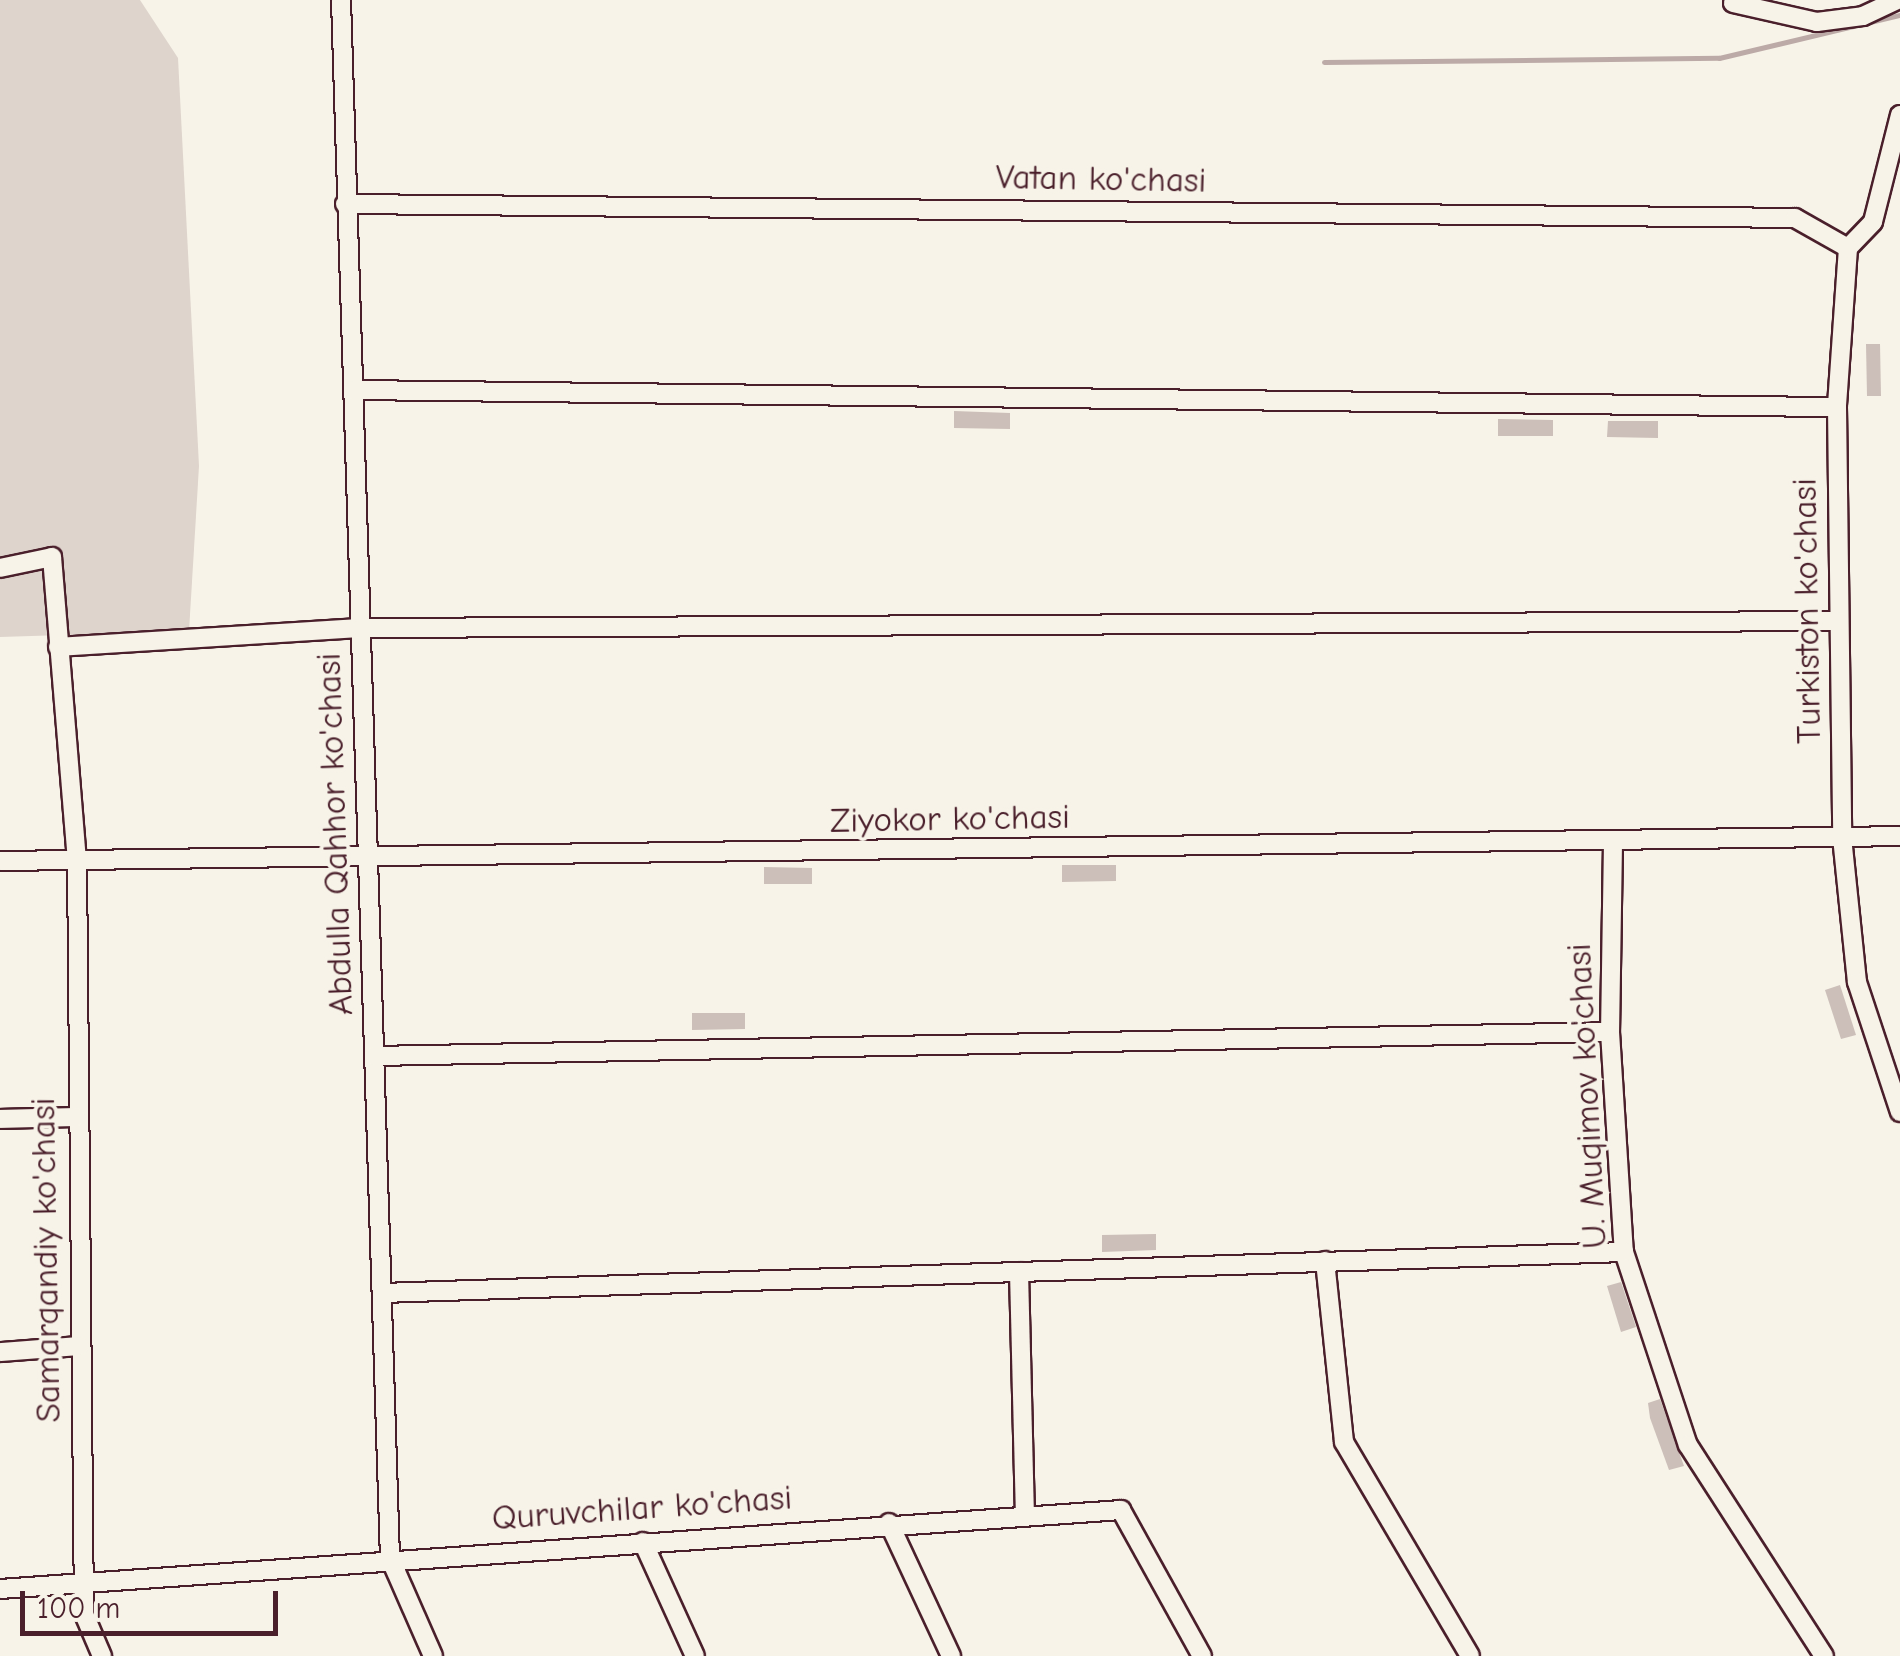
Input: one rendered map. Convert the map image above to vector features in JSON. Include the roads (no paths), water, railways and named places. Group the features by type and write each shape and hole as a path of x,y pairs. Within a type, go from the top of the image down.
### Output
{"street":[{"name":"Abdulla Qahhor ko'chasi","path":"341,0 390,1558 434,1656"},
{"path":"1734,3 1817,22 1863,16 1898,0"},
{"path":"1848,248 1873,222 1900,116"},
{"name":"Vatan ko'chasi","path":"346,204 1795,218 1848,248"},
{"name":"Turkiston ko'chasi","path":"1848,248 1837,407 1842,837 1856,982 1900,1112"},
{"path":"353,390 1837,407"},
{"name":"Samarqandiy ko'chasi","path":"0,568 52,557 77,860 76,1117 84,1614 102,1656"},
{"path":"58,647 362,628 1838,621"},
{"name":"Ziyokor ko'chasi","path":"0,861 1613,843 1900,836"},
{"name":"U. Muqimov ko'chasi","path":"1613,843 1610,1032 1624,1252 1688,1445 1824,1656"},
{"path":"374,1056 1610,1032"},
{"path":"0,1119 76,1117"},
{"path":"382,1293 1624,1252"},
{"path":"1325,1262 1344,1442 1470,1656"},
{"path":"1019,1272 1025,1516"},
{"path":"0,1352 80,1346"},
{"name":"Quruvchilar ko'chasi","path":"0,1589 390,1558 1121,1510 1202,1656"},
{"path":"889,1523 952,1656"},
{"path":"643,1542 696,1656"}],"waterway":[{"path":"1324,62 1719,58 1900,15"}]}
